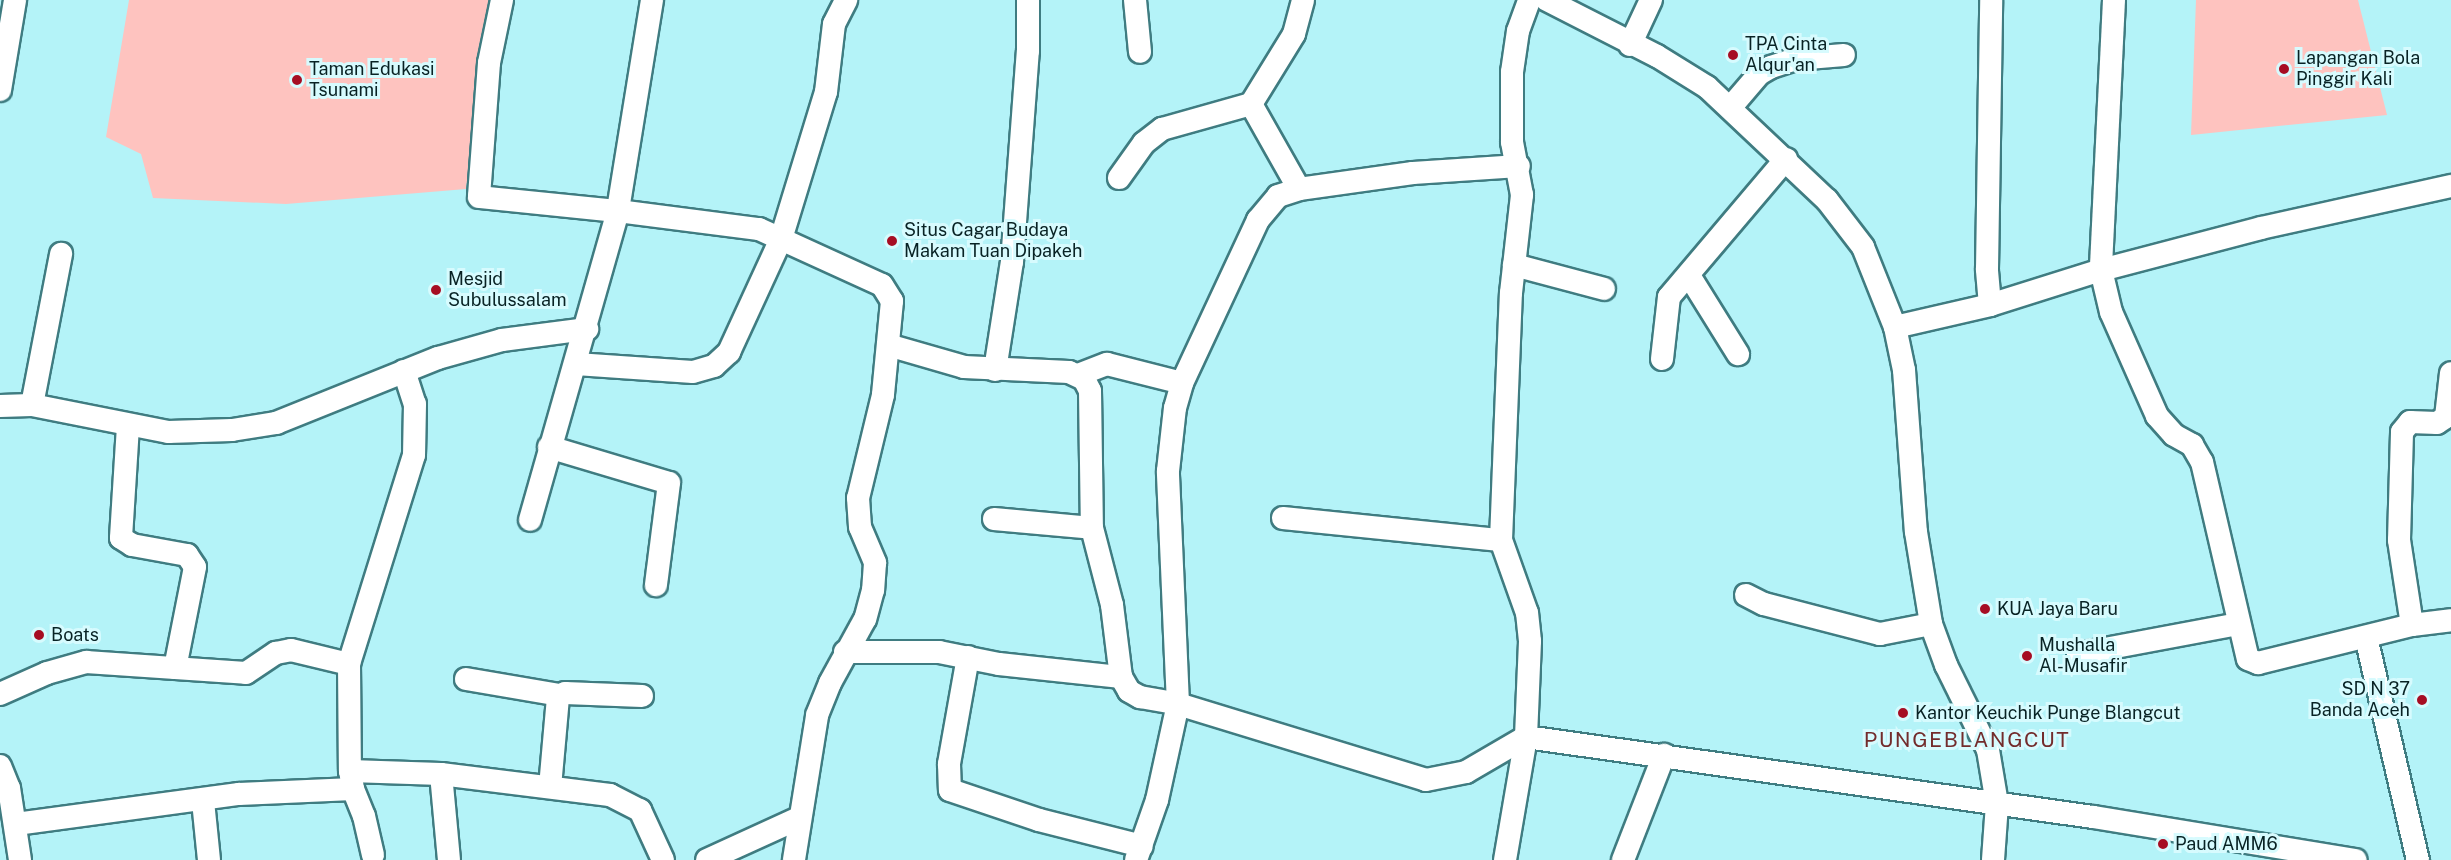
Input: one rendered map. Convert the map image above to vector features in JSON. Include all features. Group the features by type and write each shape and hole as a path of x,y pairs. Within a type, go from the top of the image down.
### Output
{"street":[{"path":"0,90 15,0"},
{"path":"502,0 489,63 479,197 734,224 781,239 885,288 892,307 883,395 858,498 860,527 875,562 876,576 865,619 845,652 817,716 794,860"},
{"path":"530,520 549,447 587,329 618,211 652,0"},
{"path":"576,364 693,372 714,366 729,352 781,239 826,92 834,24 846,0"},
{"path":"995,370 1012,262 1028,51 1028,0"},
{"path":"1136,0 1140,52"},
{"path":"1119,178 1144,143 1162,129 1251,104 1294,34 1303,0"},
{"path":"1505,860 1526,737 1530,641 1527,613 1501,540 1514,265 1522,195 1510,117 1512,72 1518,31 1529,0"},
{"path":"1547,0 1685,72 1730,108 1786,159 1842,216 1863,247 1895,327 1904,370 1916,532 1931,624 1946,665 1988,750 1997,804 1993,860"},
{"path":"1630,45 1651,0"},
{"path":"1990,305 1987,269 1991,0"},
{"path":"2114,0 2100,270 2111,312 2157,416 2174,435 2192,445 2202,462 2244,652 2253,662 2412,625 2451,620"},
{"path":"1730,108 1759,74 1771,67 1796,58 1844,55"},
{"path":"1251,104 1299,189"},
{"path":"1662,359 1669,297 1690,277 1786,159"},
{"path":"968,657 949,764 950,790 1139,853 1157,800 1178,704 1168,471 1174,408 1182,383 1266,206 1278,196 1299,189 1413,173 1519,166"},
{"path":"1895,327 1990,305 2100,270 2261,228 2451,186"},
{"path":"32,405 61,254"},
{"path":"1514,265 1604,289"},
{"path":"1690,277 1738,354"},
{"path":"0,406 32,405 128,426 201,432 276,423 404,371 502,340 587,329"},
{"path":"888,345 963,367 1078,375 1107,364 1182,383"},
{"path":"373,855 364,816 352,780 349,664 414,455 415,404 404,371"},
{"path":"2412,625 2398,540 2402,432 2410,422 2437,423 2446,417 2451,373"},
{"path":"1078,375 1090,391 1092,528 1112,605 1121,677 1133,694 1178,704 1426,780 1466,772 1526,737 1997,804 2280,854 2355,860"},
{"path":"128,426 121,538 132,545 186,555 195,567 175,668"},
{"path":"549,447 669,483 656,585"},
{"path":"1283,518 1501,540"},
{"path":"994,519 1092,528"},
{"path":"1746,595 1764,604 1880,634 1931,624"},
{"path":"2078,654 2238,624"},
{"path":"2367,637 2418,860"},
{"path":"0,694 47,673 86,662 246,673 276,653 291,650 349,664"},
{"path":"845,652 923,651 1121,677"},
{"path":"466,679 561,695 642,696"},
{"path":"550,787 553,735 561,695"},
{"path":"1623,860 1664,755"},
{"path":"0,766 16,824 20,860"},
{"path":"441,774 449,860"},
{"path":"16,824 352,780 441,774 610,795 640,810 663,860"},
{"path":"204,801 209,860"},
{"path":"707,860 799,818"}],"shaded area":[{"name":"Taman Edukasi Tsunami","path":"129,0 489,0 466,189 286,204 153,198 141,154 106,137"},
{"name":"Lapangan Bola Pinggir Kali","path":"2196,0 2358,0 2387,115 2191,135"}],"place":[{"name":"TPA Cinta Alqur'an","path":"1733,55"},
{"name":"Lapangan Bola Pinggir Kali","path":"2284,69"},
{"name":"Taman Edukasi Tsunami","path":"297,80"},
{"name":"Situs Cagar Budaya Makam Tuan Dipakeh","path":"892,241"},
{"name":"Mesjid Subulussalam","path":"436,290"},
{"name":"KUA Jaya Baru","path":"1985,609"},
{"name":"Boats","path":"39,635"},
{"name":"Mushalla Al-Musafir","path":"2027,656"},
{"name":"SD N 37 Banda Aceh","path":"2422,700"},
{"name":"Kantor Keuchik Punge Blangcut","path":"1903,713"},
{"name":"Paud AMM6","path":"2163,844"}],"district":[{"name":"PUNGEBLANGCUT","path":"1967,740"}]}
